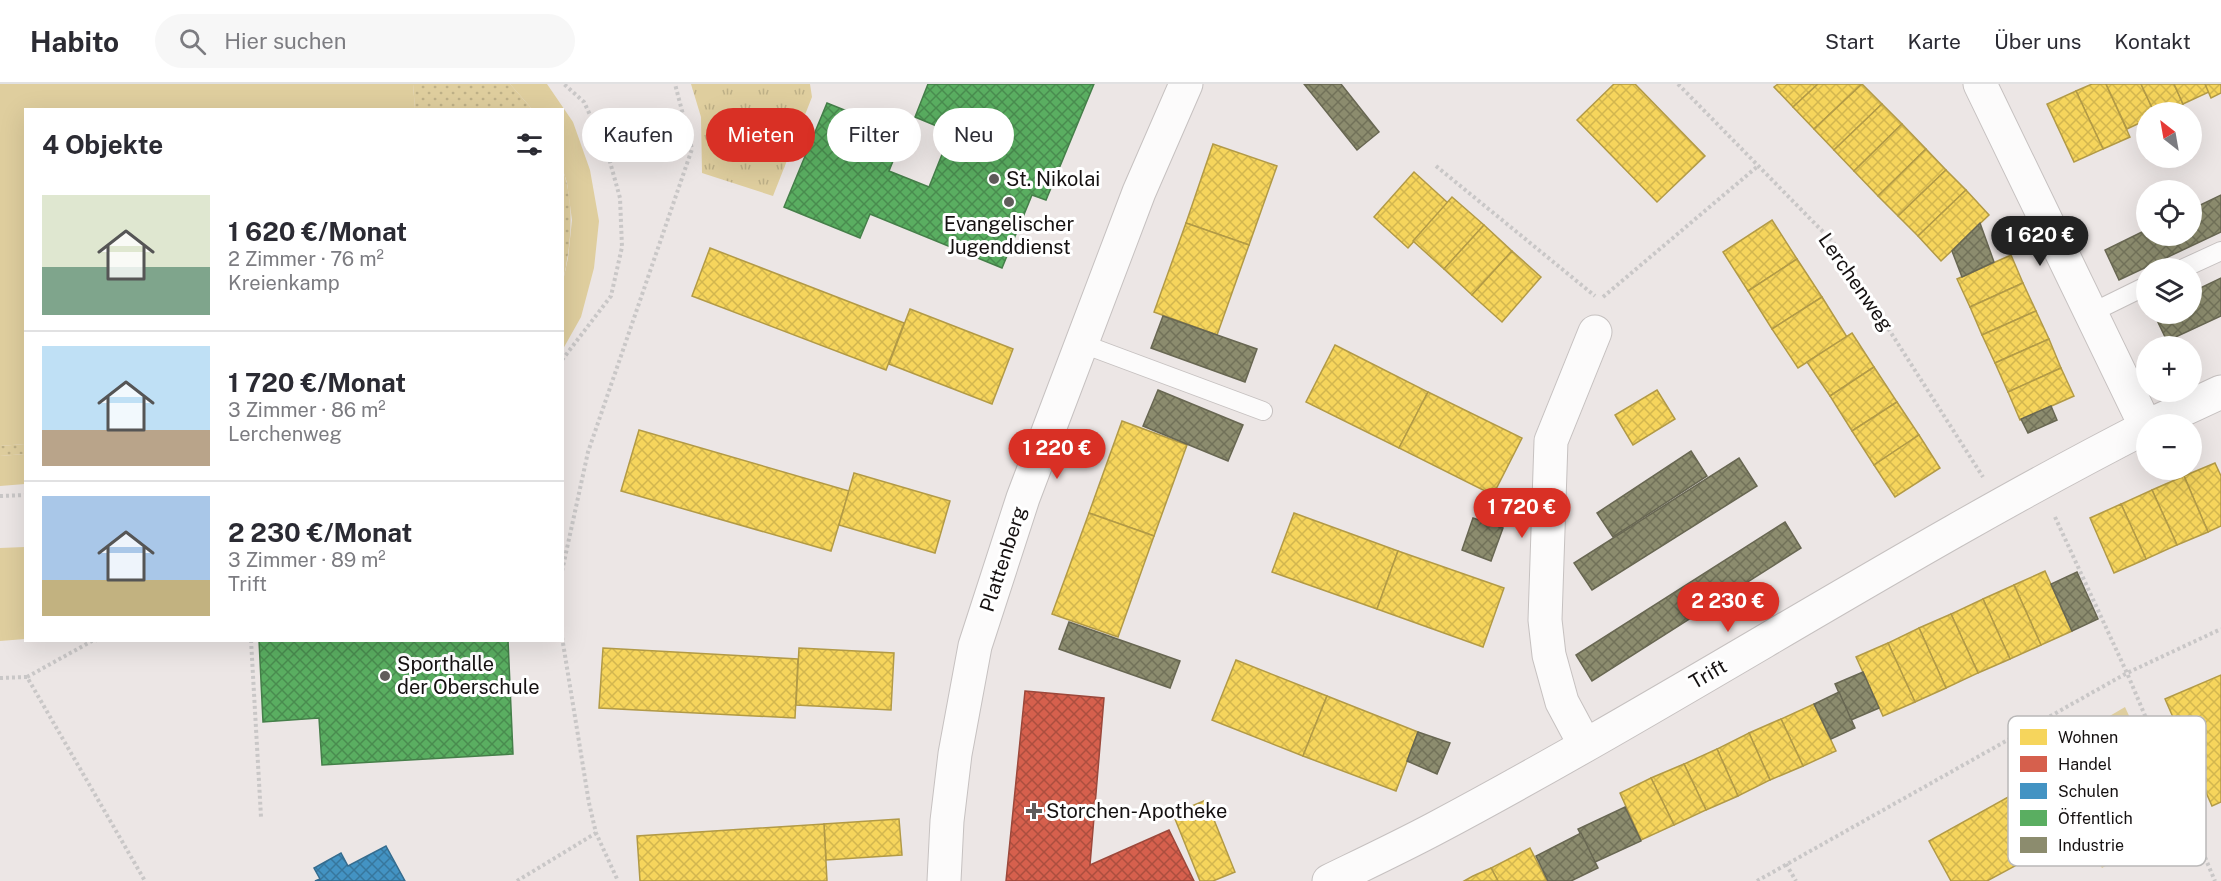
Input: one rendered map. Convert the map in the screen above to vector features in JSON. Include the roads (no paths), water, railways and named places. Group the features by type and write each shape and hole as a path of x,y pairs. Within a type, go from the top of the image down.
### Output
{"street":[{"name":"Plattenberg","path":"944,881 947,821 955,754 975,646 1023,498 1139,192 1186,84"},
{"path":"1980,84 2142,414"},
{"path":"1585,745 1562,702 1549,655 1545,620 1551,441 1595,332"},
{"name":"Trift","path":"2174,414 2221,392"},
{"name":"Trift","path":"1329,881 1434,830 2040,483 2136,432"}],"lane":[{"path":"2202,260 2221,251"},
{"path":"2091,313 2136,291"},
{"path":"1083,344 1263,411"}],"place":[{"name":"St. Nikolai","path":"994,179"},
{"name":"Evangelischer Jugenddienst","path":"1009,202"},
{"name":"Sporthalle der Oberschule","path":"385,676"},
{"name":"Storchen-Apotheke","path":"1034,811"}]}
